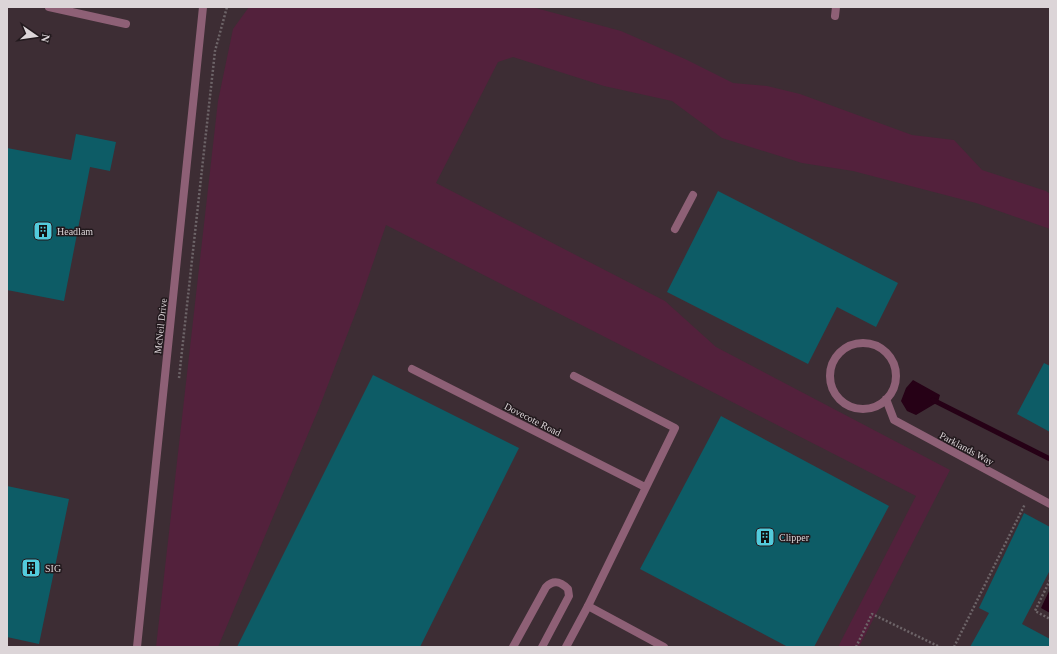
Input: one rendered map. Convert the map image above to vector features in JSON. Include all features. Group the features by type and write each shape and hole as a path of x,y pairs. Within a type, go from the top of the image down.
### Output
{"street":[{"path":"48,7 126,24"},
{"name":"McNeil Drive","path":"137,647 203,7"},
{"path":"835,16 836,7"},
{"path":"675,229 693,195"},
{"path":"858,342 871,343 882,348 890,356 896,373 895,385 886,400 877,406 865,409 849,406 839,400 832,391 829,379 830,368 838,353 847,346 858,342"},
{"name":"Dovecote Road","path":"412,369 645,487"},
{"path":"566,647 588,606 675,428 574,376"},
{"name":"Parklands Way","path":"886,400 894,420 1050,504"},
{"path":"513,647 546,587 550,583 556,582 563,584 568,589 569,596 542,647"},
{"path":"588,606 664,647"}],"path":[{"path":"178,385 215,51 228,7"},
{"path":"954,647 1026,502"},
{"path":"1050,580 1034,611 1050,619"},
{"path":"856,647 872,614 940,647"}],"shaded area":[{"path":"7,7 1050,7 1050,647 7,647"},
{"path":"249,7 532,7 621,31 685,59 733,83 767,86 800,94 912,135 954,140 982,170 1046,191 1050,194 1050,229 976,203 853,171 802,163 722,138 672,101 604,86 513,57 498,62 436,183 665,301 716,347 950,470 859,647 838,647 916,496 386,225 359,304 319,408 218,647 156,647 218,101 233,29"},
{"path":"913,380 940,395 938,402 916,415 907,411 901,401 906,388"},
{"path":"1050,589 1050,613 1041,608"}],"building":[{"name":"Headlam","path":"76,134 116,142 110,171 90,167 64,301 7,290 7,148 71,160"},
{"path":"718,191 898,283 876,327 837,307 808,364 667,292"},
{"path":"1044,363 1050,366 1050,432 1017,414"},
{"path":"373,375 519,448 420,647 237,647"},
{"name":"Clipper","path":"721,416 889,506 814,647 788,647 640,569"},
{"name":"SIG","path":"7,486 69,499 39,644 7,637"},
{"path":"1024,513 1050,527 1050,570 1022,624 1050,639 1050,647 970,647 989,613 979,608"}],"waterway":[{"path":"933,400 1050,459"}],"place":[{"name":"Headlam","path":"43,231"},
{"name":"Clipper","path":"765,537"},
{"name":"SIG","path":"31,568"}]}
